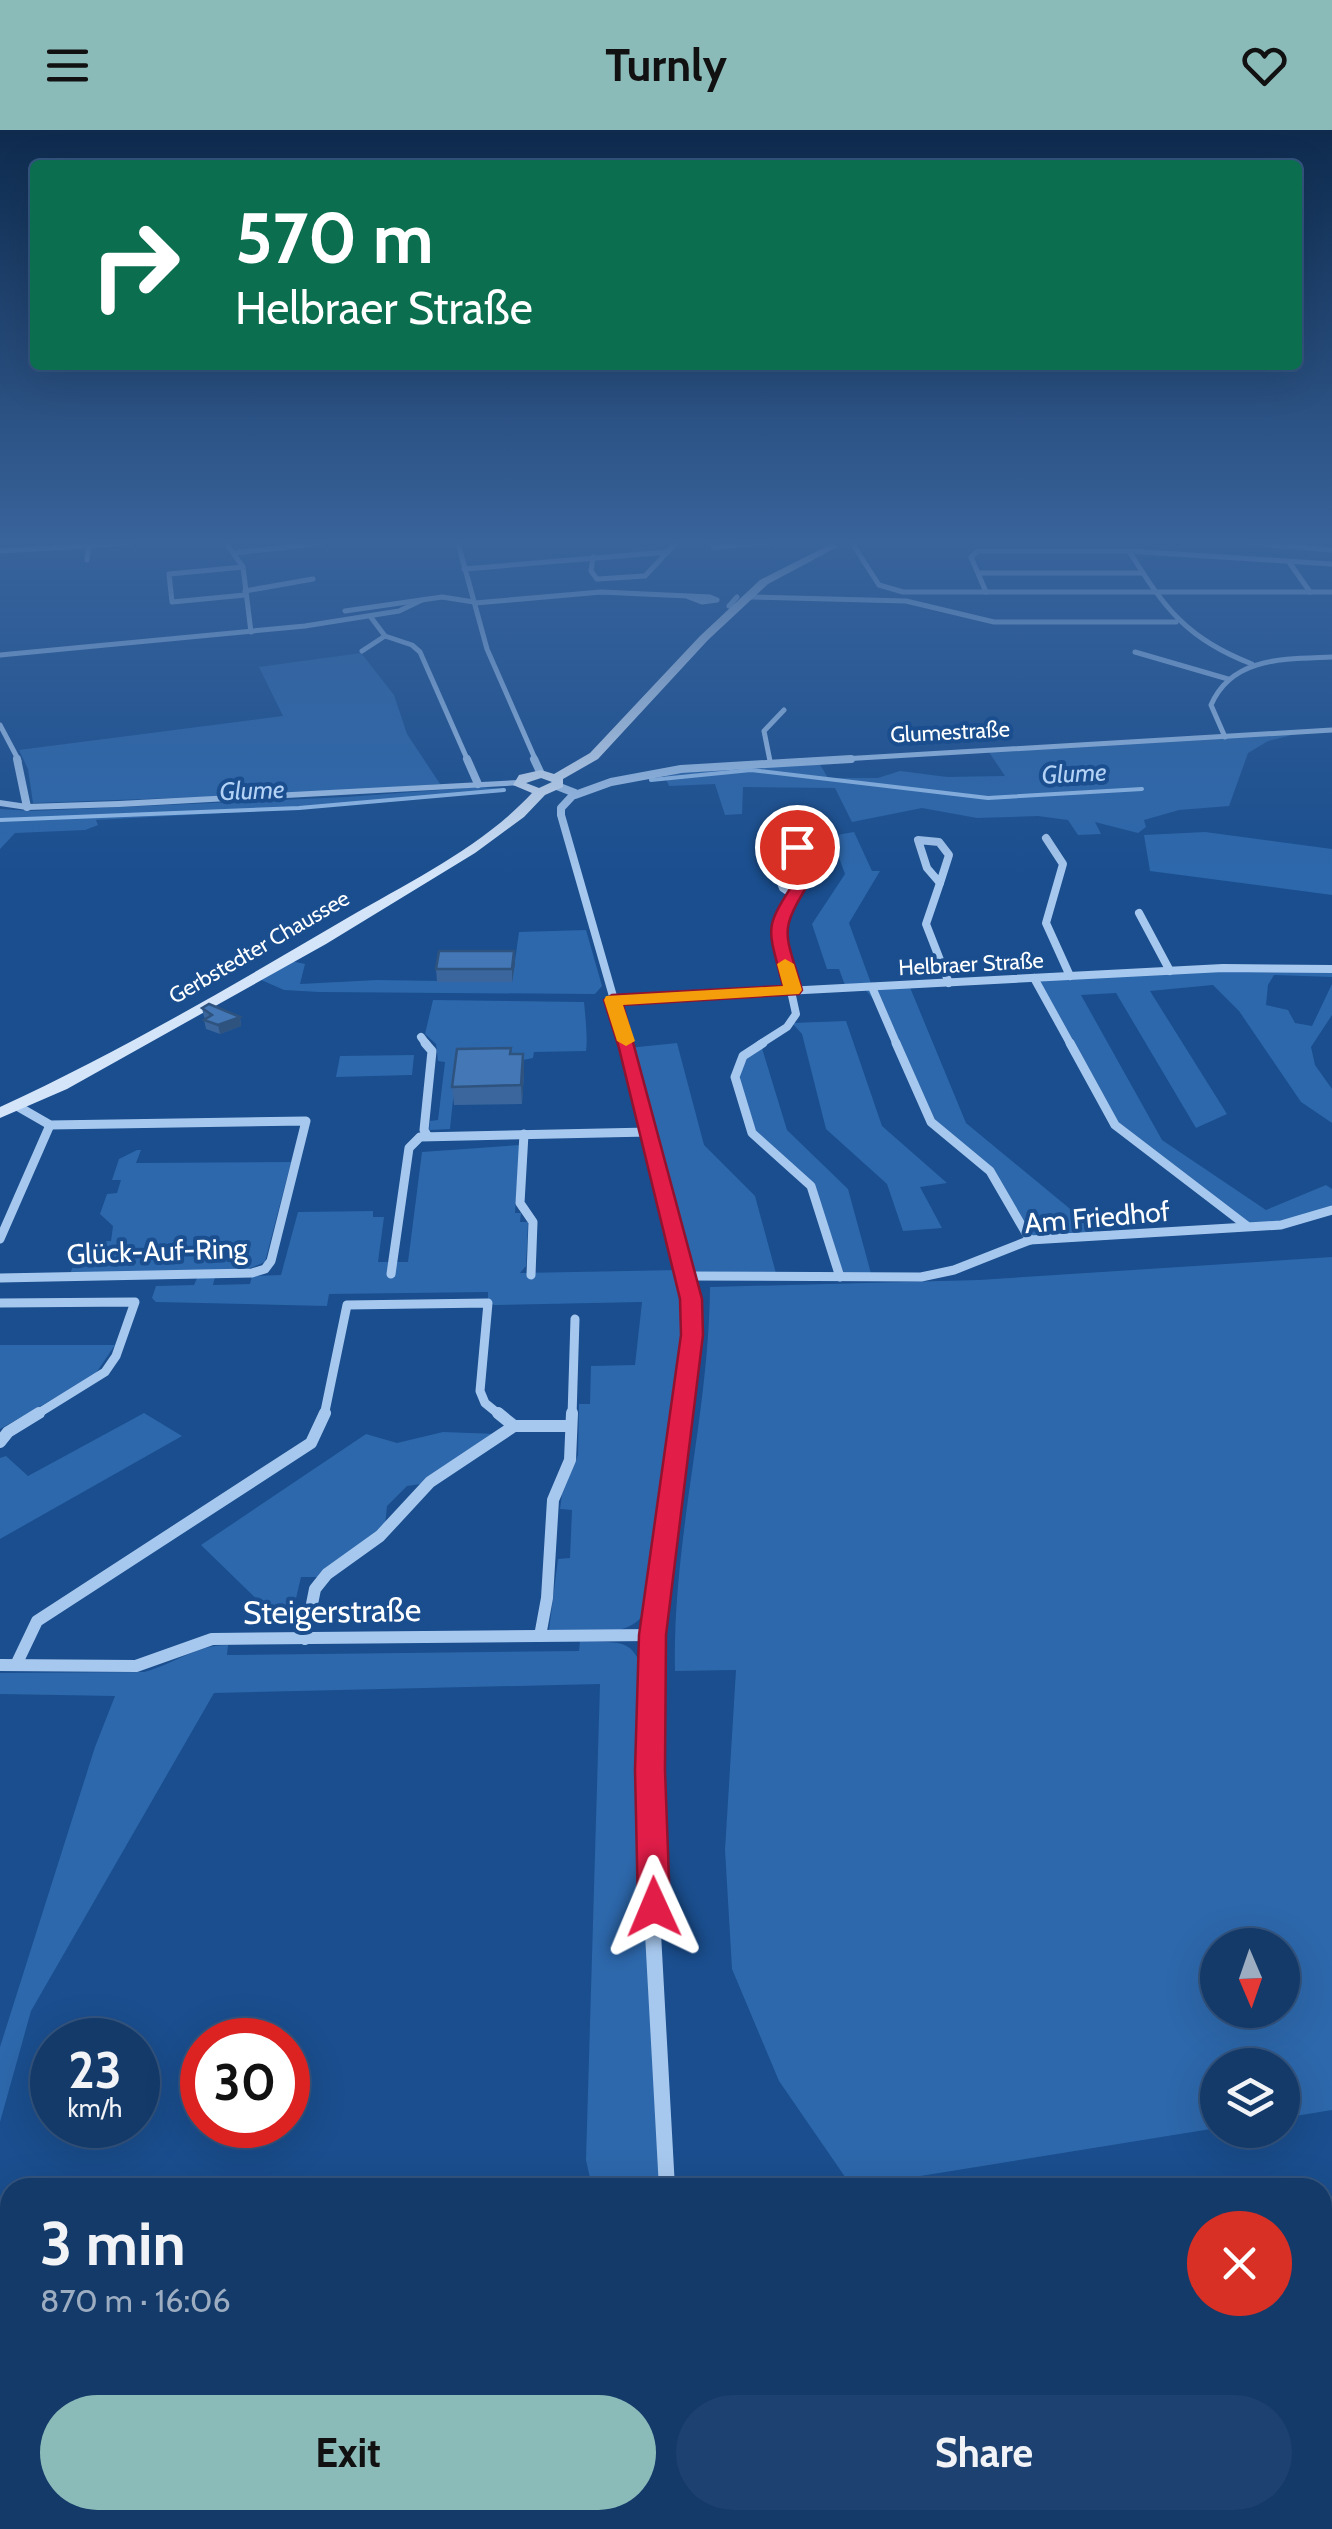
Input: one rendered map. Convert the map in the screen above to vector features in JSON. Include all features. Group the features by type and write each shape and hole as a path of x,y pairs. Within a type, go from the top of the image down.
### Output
{"main road":[{"path":"535,799 518,784 523,778 552,779 594,756 690,655"},
{"name":"Gerbstedter Chaussee","path":"0,1113 410,886 535,799 552,779"}],"street":[{"path":"421,655 478,784"},
{"path":"491,655 502,689 552,779 575,794 561,808 561,815 688,1276 692,1335 653,1635 650,1770 667,2178"},
{"path":"1144,655 1228,679"},
{"path":"1229,655 1252,664 1332,657"},
{"path":"1225,736 1211,705 1217,688 1252,664"},
{"path":"770,762 764,731 784,710"},
{"path":"0,725 22,768 27,808"},
{"name":"Glumestraße","path":"575,794 656,772 770,762 1332,730"},
{"path":"0,803 27,808 518,784"},
{"path":"1046,838 1063,864 1046,923 1070,976"},
{"path":"792,894 783,888 766,844 790,840 797,847 806,876 792,894 777,930 796,1006 793,1021 743,1056 734,1077 752,1133 811,1186 840,1277"},
{"path":"941,884 927,868 918,840 939,842 948,856 941,884 926,924 949,982"},
{"path":"1138,914 1170,971"},
{"name":"Helbraer Straße","path":"612,1000 1170,971 1332,969"},
{"path":"1034,978 1115,1125 1248,1227"},
{"path":"872,987 931,1122 990,1172 1030,1240"},
{"path":"421,1037 432,1051 424,1136"},
{"path":"0,1239 50,1126 17,1106"},
{"name":"Glück-Auf-Ring","path":"0,1278 252,1273 265,1269 271,1261 306,1121 50,1126"},
{"path":"391,1274 409,1148 424,1136 649,1132"},
{"path":"524,1134 520,1203 533,1222 530,1275"},
{"name":"Am Friedhof","path":"688,1276 937,1275 1030,1240 1280,1225 1332,1210"},
{"path":"0,1303 135,1302 116,1356 104,1372 23,1422 0,1442"},
{"path":"16,1665 37,1621 311,1443 324,1416 347,1305 488,1303 480,1391 485,1403 514,1426"},
{"path":"540,1636 548,1598 553,1500 570,1460 575,1319"},
{"path":"304,1638 315,1589 327,1574 380,1536 430,1482 514,1426 571,1426"},
{"name":"Steigerstraße","path":"0,1665 136,1666 212,1640 653,1635"}],"shaded area":[{"path":"363,655 394,695 407,734 440,784 314,793 33,803 28,769 19,750 283,716 259,667"},
{"path":"1300,733 1268,741 1248,753 1229,806 1179,810 1144,820 1146,827 1138,833 1095,822 1101,834 1078,835 1068,820 1038,816 977,818 922,808 852,822 835,788 743,787 742,814 725,815 715,784 669,786 664,774 819,763 828,778 878,778 900,771 947,777 1005,776 989,752"},
{"path":"480,787 506,789 298,809 96,820 98,825 85,830 15,833 0,849 0,809 32,811 347,797"},
{"path":"854,832 872,871 880,871 849,923 872,986 909,985 966,1123 1103,1236 1030,1240 990,1171 931,1122 886,1014 863,987 846,988 839,969 827,969 812,924 845,874 831,836"},
{"path":"1205,832 1332,849 1332,895 1150,871 1144,835"},
{"path":"586,930 602,986 595,994 319,992 284,990 259,979 291,961 305,964 300,984 377,980 512,982 519,932"},
{"path":"1223,968 1332,969 1332,977 1274,975 1268,985 1266,1005 1288,1010 1295,1023 1312,1026 1332,984 1332,1015 1311,1047 1315,1065 1332,1089 1332,1123 1301,1102 1239,1011 1213,985 1150,991 1227,1114 1196,1128 1116,993 1081,995 1162,1140 1266,1210 1326,1185 1332,1189 1332,1210 1281,1225 1248,1227 1123,1132 1034,978"},
{"path":"433,1000 584,1002 586,1051 534,1052 533,1058 523,1060 457,1061 450,1129 429,1130 430,1121 438,1120 445,1062 438,1061 436,1044 425,1034"},
{"path":"846,1021 882,1126 947,1183 920,1187 942,1228 903,1231 887,1184 826,1129 802,1034 792,1023"},
{"path":"677,1043 704,1145 755,1196 777,1277 688,1276 628,1048"},
{"path":"761,1045 787,1130 848,1189 872,1277 840,1277 814,1194 752,1133 735,1077 737,1066"},
{"path":"414,1055 412,1075 336,1077 340,1056"},
{"path":"520,1145 515,1213 521,1213 520,1222 528,1222 526,1266 520,1273 681,1270 684,1336 650,1602 633,1624 608,1632 549,1630 558,1559 570,1558 572,1510 560,1509 578,1455 579,1404 590,1404 591,1366 635,1365 642,1302 494,1305 488,1301 488,1292 329,1294 327,1306 156,1302 152,1298 156,1286 194,1285 197,1278 215,1277 213,1285 250,1284 252,1276 281,1275 298,1212 373,1211 373,1217 384,1217 378,1262 408,1262 422,1152"},
{"path":"141,1150 136,1163 291,1162 265,1262 243,1271 70,1274 82,1242 111,1241 113,1226 100,1214 107,1194 117,1193 121,1180 112,1180 119,1159"},
{"path":"1332,1257 1332,2110 1300,2115 1300,2048 1200,2048 1200,2131 908,2178 846,2178 779,2081 732,1969 725,1850 736,1670 675,1671 679,1574 708,1335 710,1287 979,1280"},
{"path":"0,1345 115,1345 94,1376 0,1429"},
{"path":"144,1413 182,1436 0,1539 0,1458 6,1456 28,1476"},
{"path":"443,1432 497,1434 421,1484 407,1486 387,1506 385,1526 318,1577 301,1577 293,1611 269,1611 201,1545 366,1434 397,1443"},
{"path":"580,1641 627,1646 638,1659 650,1687 667,2178 590,2178 586,2160 600,1684 214,1693 31,2011 0,2122 0,2047 95,1747 115,1696 0,1694 0,1673 144,1672 206,1648 228,1645 227,1655 579,1651"}],"building":[{"path":"439,951 514,951 512,969 436,969"},
{"path":"209,1004 240,1017 218,1025 204,1020 212,1015 202,1008"},
{"path":"511,1048 510,1054 523,1054 521,1085 452,1087 457,1049"}],"waterway":[{"name":"Glume","path":"651,780 751,770 988,798 1142,789"},
{"name":"Glume","path":"0,820 299,808 504,790"}],"slow traffic":[{"path":"626,1041 612,1000 793,990 785,964"}],"route":[{"path":"654,1907 650,1770 653,1635 692,1335 691,1299 628,1048 612,1000 793,990 777,930 778,919 806,876 797,847"}]}
